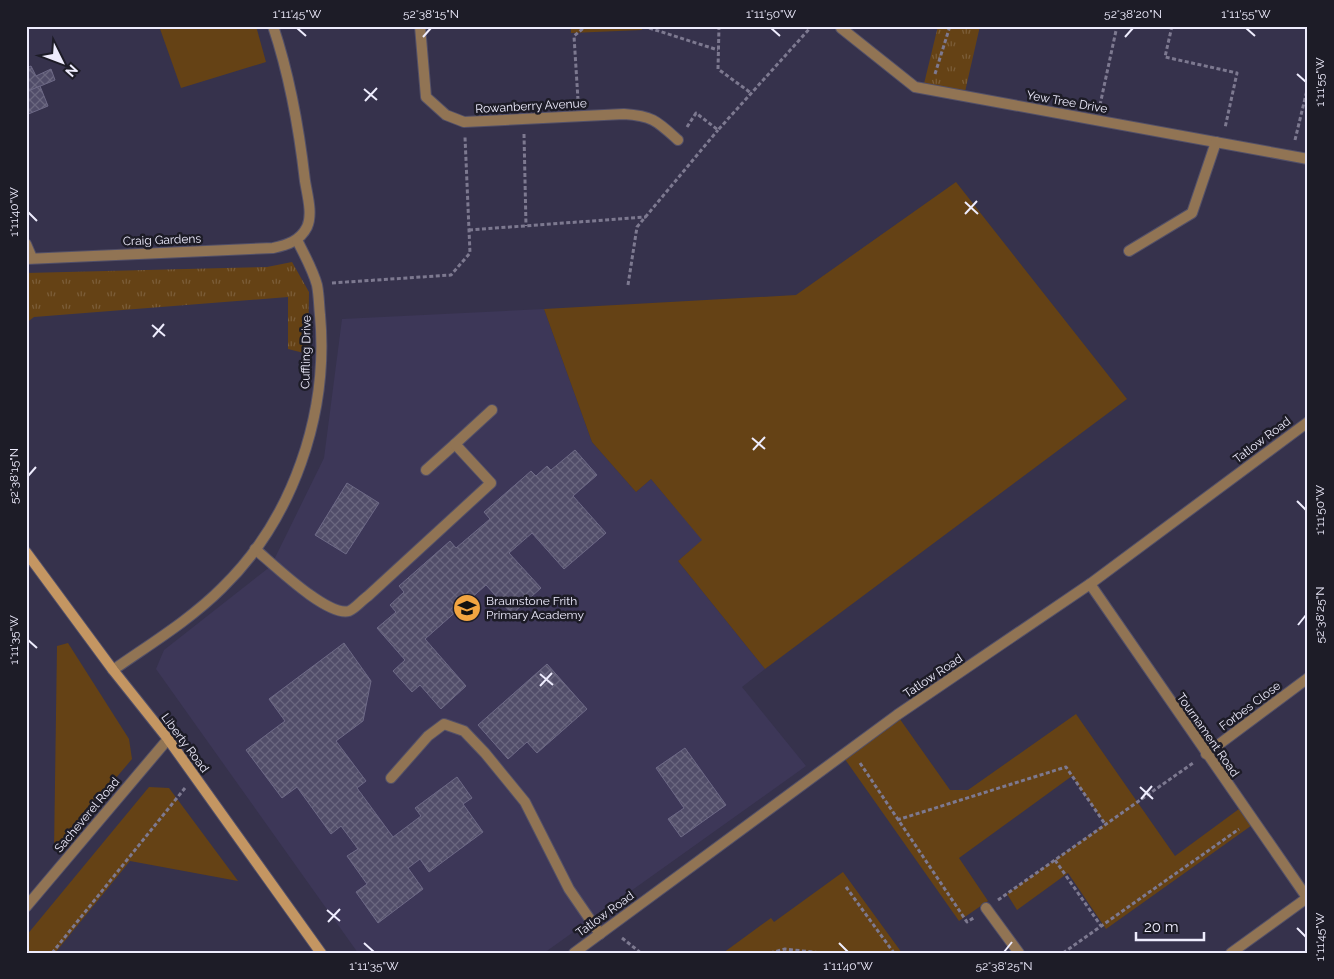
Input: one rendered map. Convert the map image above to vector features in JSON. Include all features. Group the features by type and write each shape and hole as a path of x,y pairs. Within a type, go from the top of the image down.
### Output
{"street":[{"name":"Rowanberry Avenue","path":"420,26 426,97 446,115 464,122 624,114 644,115 658,121 678,140"},
{"path":"274,27 286,65 300,140 309,211 307,226 296,240"},
{"name":"Yew Tree Drive","path":"840,28 915,87 1308,158"},
{"path":"1129,250 1192,213 1219,143"},
{"name":"Craig Gardens","path":"29,258 272,248 296,240"},
{"name":"Cuffling Drive","path":"113,670 198,610 223,588 255,549 297,475 310,437 318,398 321,330 317,285 296,240"},
{"path":"26,244 29,258"},
{"path":"426,470 492,410"},
{"name":"Tatlow Road","path":"574,953 851,749 1090,584 1308,422"},
{"path":"255,549 319,601 337,611 349,610 491,483 455,444"},
{"name":"Liberty Road","path":"26,552 113,670 168,740 321,953"},
{"name":"Tournament Road","path":"1090,584 1307,898"},
{"name":"Forbes Close","path":"1206,754 1308,678"},
{"path":"391,778 428,736 444,724 464,731 526,802 568,889 604,931"},
{"name":"Sacheverel Road","path":"26,907 168,740"},
{"path":"1231,953 1307,898"},
{"path":"986,908 1019,953"}],"path":[{"path":"579,117 574,36 585,27 622,26"},
{"path":"643,26 718,50"},
{"path":"719,26 718,69 751,93"},
{"path":"628,285 637,228 718,130 812,26"},
{"path":"930,89 950,26"},
{"path":"1097,120 1117,26"},
{"path":"1172,26 1166,57 1237,73 1219,143"},
{"path":"1292,156 1308,86"},
{"path":"678,140 696,113 718,130"},
{"path":"524,120 526,226"},
{"path":"317,285 379,278 452,275 470,253 464,122"},
{"path":"469,230 646,217"},
{"path":"851,749 967,922 1206,754"},
{"path":"897,820 1066,767 1105,824"},
{"path":"52,953 195,777"},
{"path":"1063,953 1252,820"},
{"path":"1054,860 1101,926"},
{"path":"846,886 894,953"},
{"path":"604,931 641,953"},
{"path":"770,953 786,949 821,953"}],"shaded area":[{"name":"Braunstone Frith Primary Academy","path":"544,309 592,442 636,492 651,479 703,540 678,561 765,669 742,687 806,766 544,953 358,953 156,669 164,650 271,566 324,458 342,319"}],"green space":[{"path":"159,26 256,26 266,62 181,88"},
{"path":"571,26 642,26 642,30 571,33"},
{"path":"938,26 980,26 964,96 923,88"},
{"path":"956,182 1127,399 765,669 678,561 702,540 651,479 636,492 592,442 544,309 796,295"},
{"path":"292,262 309,292 308,354 288,349 288,297 34,317 26,323 26,273 267,267"},
{"path":"68,643 129,739 132,759 54,851 57,646"},
{"path":"1076,714 1175,856 1243,806 1255,823 1106,929 1068,873 1017,910 1007,894 1105,824 1072,776 959,858 988,901 959,921 842,755 897,715 950,790 968,790"},
{"path":"149,787 169,788 238,881 130,861 55,953 26,953 26,936"},
{"path":"843,872 902,953 723,953 771,918 774,922"}],"building":[{"path":"31,66 36,76 51,69 55,80 26,92 26,68"},
{"path":"40,86 48,106 26,115 26,92"},
{"path":"575,450 597,475 573,496 606,533 564,569 532,533 509,553 541,588 512,614 486,585 425,639 466,686 441,709 420,685 412,692 393,671 405,660 377,628 396,612 390,605 404,592 399,586 450,541 456,548 490,519 484,512 531,471 536,476 547,466 551,470"},
{"path":"347,483 379,503 346,554 315,535"},
{"path":"344,643 371,681 363,721 336,741 366,781 357,788 393,837 421,816 415,808 457,777 472,798 463,804 483,832 429,872 420,859 408,868 423,889 378,923 356,892 367,884 347,856 358,849 341,826 331,834 297,787 282,798 246,750 285,721 269,699"},
{"path":"547,664 587,709 537,753 527,742 508,759 478,725"},
{"path":"685,748 726,805 681,837 668,819 684,808 656,768"}],"place":[{"name":"Braunstone Frith Primary Academy","path":"467,608"}]}
